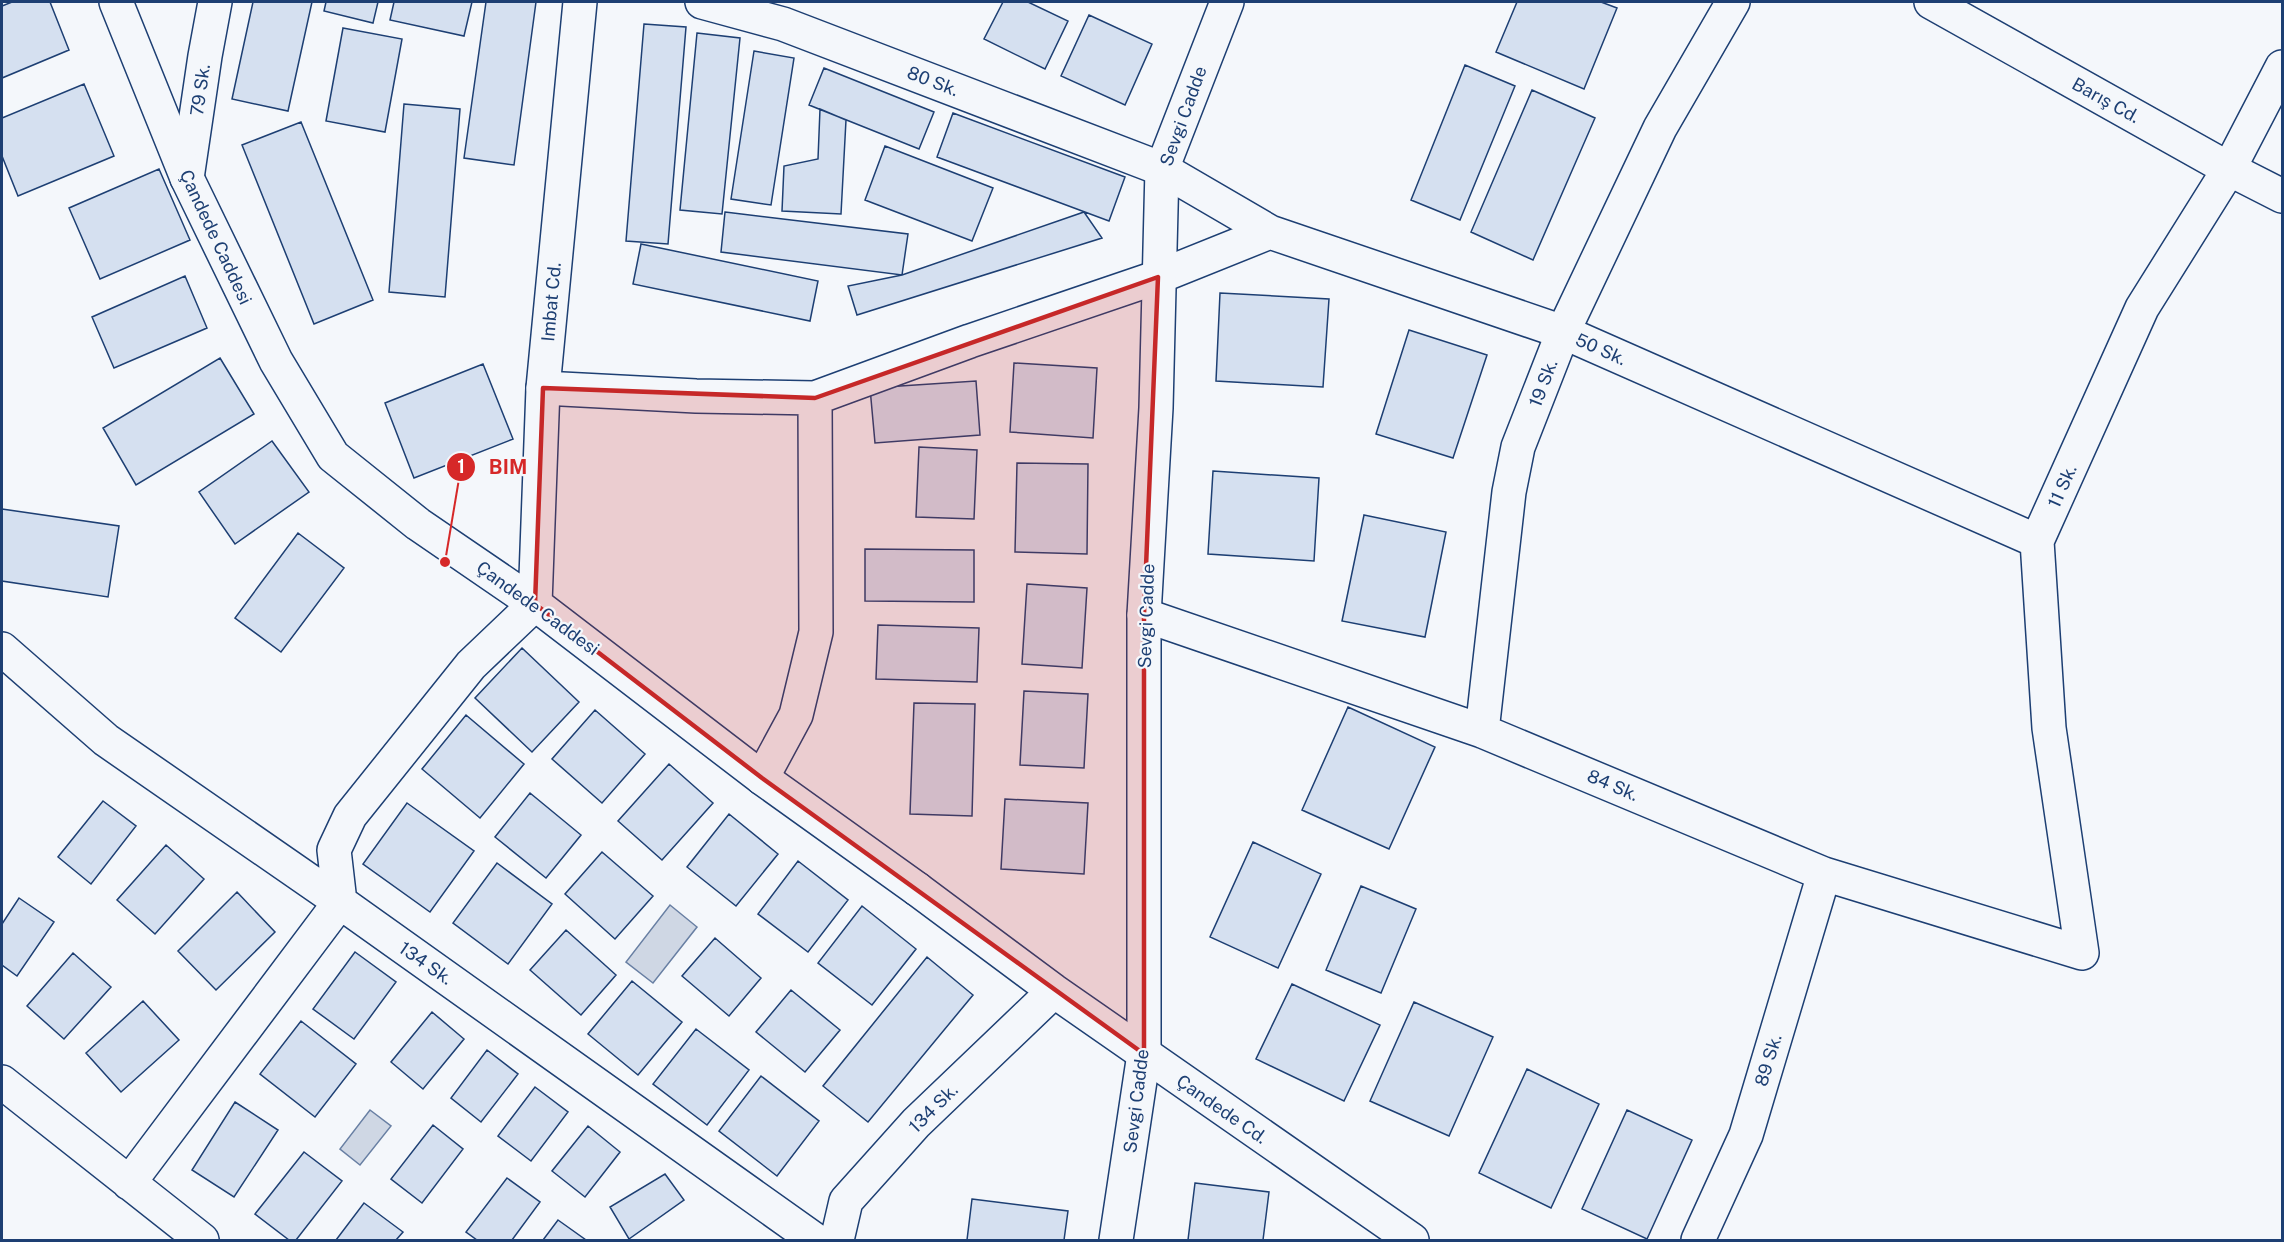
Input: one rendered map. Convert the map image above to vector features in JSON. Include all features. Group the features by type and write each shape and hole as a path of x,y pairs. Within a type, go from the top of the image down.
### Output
{"street":[{"name":"Çandede Caddesi","path":"116,2 187,178 276,361 333,456 418,524 535,604 762,778 917,889"},
{"name":"79 Sk.","path":"187,178 215,2"},
{"name":"Imbat Cd.","path":"535,604 543,388 580,2"},
{"name":"80 Sk.","path":"702,2 783,24 1162,169"},
{"name":"Sevgi Cadde","path":"1116,1240 1143,1054 1144,615 1156,408 1162,169 1227,2"},
{"name":"19 Sk.","path":"1482,731 1509,492 1518,447 1563,332 1660,128 1733,2"},
{"name":"Barış Cd.","path":"1931,2 2229,169 2283,196"},
{"name":"11 Sk.","path":"2082,953 2049,728 2037,542 2142,308 2229,169 2283,67"},
{"name":"50 Sk.","path":"1162,169 1270,232 1563,332 2037,542"},
{"path":"543,388 696,396 815,398 1158,277 1270,232"},
{"path":"762,778 796,715 816,632 815,398"},
{"path":"129,1182 340,902 334,850 350,816 471,665 535,604"},
{"name":"84 Sk.","path":"1144,615 1482,731 1824,874 2082,953"},
{"name":"134 Sk.","path":"2,649 106,740 340,902 815,1240"},
{"name":"89 Sk.","path":"1698,1240 1746,1135 1824,874"},
{"name":"Çandede Cd.","path":"917,889 1054,991 1412,1240"},
{"name":"134 Sk.","path":"837,1240 846,1201 916,1123 1054,991"},
{"path":"2,1082 202,1240"}],"highlighted area":[{"path":"1158,277 1144,615 1144,1054 762,778 535,604 543,388 815,398"}],"shaded area":[{"path":"670,905 697,927 653,983 626,962"},
{"path":"370,1110 391,1126 360,1165 340,1149"}],"building":[{"path":"12,2 50,2 69,50 2,78 2,6"},
{"path":"253,2 312,2 288,111 232,99"},
{"path":"326,2 378,2 373,23 324,11"},
{"path":"394,2 472,2 464,36 390,20"},
{"path":"486,2 536,2 514,165 464,158"},
{"path":"1003,2 1028,2 1068,21 1045,69 984,39"},
{"path":"1517,2 1601,2 1617,8 1584,89 1496,52"},
{"path":"1089,15 1152,44 1125,105 1061,76"},
{"path":"644,24 686,27 668,244 626,241"},
{"path":"343,28 402,39 385,132 326,121"},
{"path":"697,33 740,38 722,214 680,210"},
{"path":"754,51 794,58 771,205 731,199"},
{"path":"1465,65 1515,86 1460,220 1411,200"},
{"path":"824,68 934,112 919,149 809,105"},
{"path":"84,84 114,156 18,196 2,156 2,118"},
{"path":"1532,90 1595,118 1533,260 1471,232"},
{"path":"404,104 460,109 445,297 389,292"},
{"path":"820,109 846,120 841,214 782,211 784,166 818,159"},
{"path":"953,113 1125,177 1109,221 937,157"},
{"path":"301,122 373,300 314,324 242,145"},
{"path":"885,146 993,188 972,241 865,200"},
{"path":"159,169 190,240 100,279 69,208"},
{"path":"725,212 908,234 902,275 721,252"},
{"path":"1084,212 1102,238 857,315 848,286 902,275"},
{"path":"641,244 818,281 810,321 633,284"},
{"path":"185,276 207,328 114,368 92,317"},
{"path":"1220,293 1329,299 1323,387 1216,381"},
{"path":"1409,330 1487,355 1453,458 1376,434"},
{"path":"220,358 254,414 136,485 103,428"},
{"path":"1014,363 1097,368 1093,438 1010,432"},
{"path":"483,364 513,439 414,478 385,403"},
{"path":"976,381 980,435 875,443 870,388"},
{"path":"272,441 309,492 235,544 199,492"},
{"path":"919,447 977,450 974,519 916,517"},
{"path":"1017,463 1088,464 1087,554 1015,552"},
{"path":"1213,471 1319,478 1314,561 1208,554"},
{"path":"2,509 119,526 108,597 2,581"},
{"path":"1364,515 1446,532 1425,637 1342,621"},
{"path":"298,533 344,568 281,652 235,618"},
{"path":"865,549 974,550 974,602 865,601"},
{"path":"1027,584 1087,588 1082,668 1022,664"},
{"path":"878,625 979,628 977,682 876,679"},
{"path":"522,648 579,702 532,752 475,698"},
{"path":"1024,691 1088,694 1084,768 1020,765"},
{"path":"914,703 975,704 972,816 910,814"},
{"path":"1348,707 1435,747 1389,849 1302,810"},
{"path":"595,710 645,754 602,803 552,759"},
{"path":"466,715 524,764 480,818 422,769"},
{"path":"669,764 713,803 662,860 618,821"},
{"path":"530,793 581,835 546,878 495,837"},
{"path":"1005,799 1088,803 1084,874 1001,869"},
{"path":"103,801 136,826 91,884 58,857"},
{"path":"407,803 474,851 430,912 363,864"},
{"path":"729,814 778,854 736,906 687,867"},
{"path":"1253,842 1321,874 1278,968 1210,937"},
{"path":"166,845 204,879 155,934 117,900"},
{"path":"602,852 653,896 615,939 565,894"},
{"path":"798,861 848,900 808,952 758,914"},
{"path":"497,863 552,904 508,964 453,923"},
{"path":"1361,886 1416,909 1381,993 1326,970"},
{"path":"237,892 275,932 216,990 178,951"},
{"path":"19,898 54,922 17,976 2,965 2,924"},
{"path":"862,906 916,949 872,1005 818,963"},
{"path":"566,930 616,975 581,1015 530,970"},
{"path":"715,938 761,978 729,1016 682,976"},
{"path":"355,952 396,982 354,1039 313,1009"},
{"path":"73,953 111,987 64,1039 27,1006"},
{"path":"927,957 973,995 868,1122 823,1086"},
{"path":"632,981 682,1022 638,1075 588,1034"},
{"path":"1292,984 1380,1025 1344,1101 1256,1059"},
{"path":"791,990 840,1030 805,1072 756,1032"},
{"path":"143,1001 179,1040 121,1092 86,1053"},
{"path":"1414,1002 1493,1037 1449,1136 1370,1101"},
{"path":"432,1012 464,1039 423,1089 391,1062"},
{"path":"301,1021 356,1064 315,1117 260,1074"},
{"path":"696,1029 749,1070 707,1125 653,1084"},
{"path":"487,1050 518,1074 481,1122 451,1098"},
{"path":"1527,1069 1599,1104 1551,1208 1479,1173"},
{"path":"761,1076 819,1121 777,1176 719,1131"},
{"path":"535,1087 568,1112 531,1161 498,1136"},
{"path":"235,1102 278,1130 234,1197 192,1170"},
{"path":"1627,1110 1692,1140 1647,1239 1582,1209"},
{"path":"433,1125 463,1149 422,1203 391,1179"},
{"path":"588,1126 620,1152 585,1197 552,1171"},
{"path":"304,1152 342,1181 296,1240 289,1240 255,1214"},
{"path":"665,1174 684,1200 629,1239 610,1207"},
{"path":"507,1178 540,1202 512,1240 477,1240 466,1232"},
{"path":"1195,1183 1269,1192 1263,1240 1188,1240"},
{"path":"972,1199 1068,1211 1064,1240 967,1240"},
{"path":"364,1203 403,1232 396,1240 336,1240"},
{"path":"558,1220 586,1240 543,1240"}],"place":[{"name":"BIM","path":"445,562"}]}
